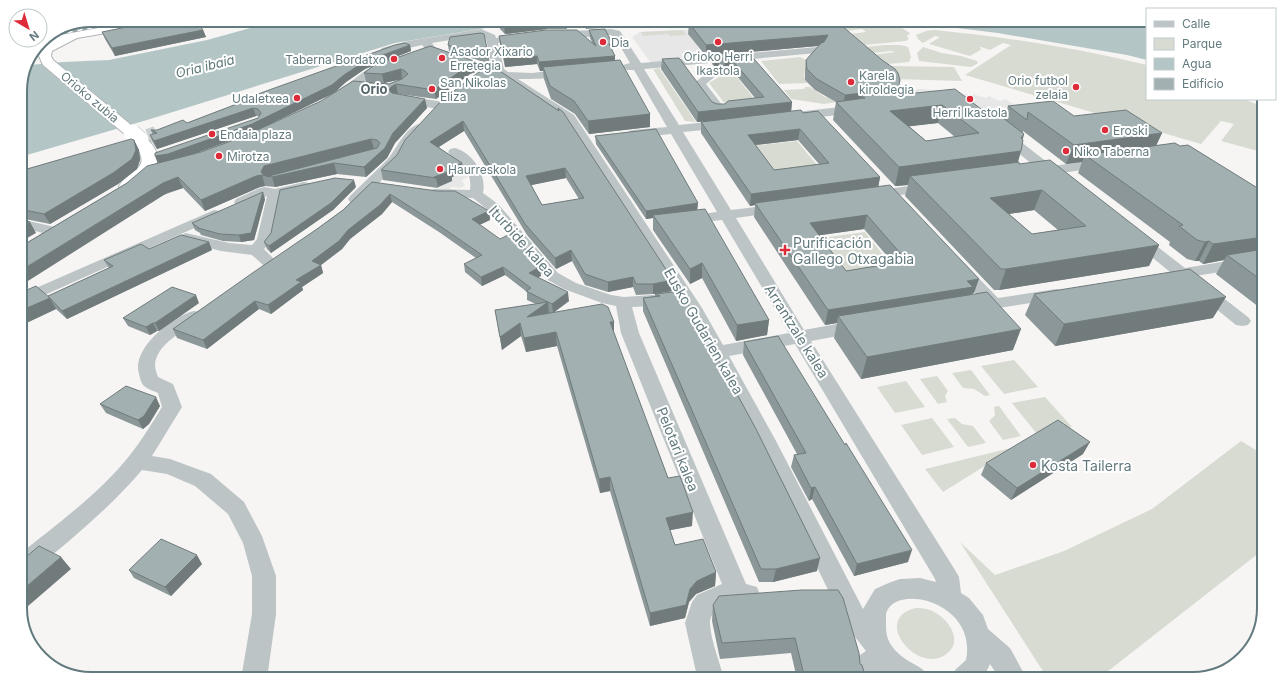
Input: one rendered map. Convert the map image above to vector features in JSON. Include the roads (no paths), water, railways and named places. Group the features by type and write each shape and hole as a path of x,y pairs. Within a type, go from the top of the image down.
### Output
{"highway":[{"path":"54,39 121,27"},
{"path":"40,58 46,49 72,36"},
{"name":"Orioko zubia","path":"40,58 136,137 148,149 155,163 133,182 112,196"},
{"path":"33,244 70,221"}],"street":[{"path":"375,54 394,47 428,46 481,32 491,37 493,40 503,73 475,77"},
{"name":"Arrantzale kalea","path":"547,33 574,34 611,32 616,33 620,37 947,577 949,598"},
{"path":"493,40 532,35"},
{"path":"417,54 428,46"},
{"name":"Eusko Gudarien kalea","path":"428,46 479,67 527,80 570,118 590,139 647,225 766,441 830,593 852,615 880,651 901,672"},
{"path":"614,68 638,66 718,65 817,50"},
{"path":"328,102 370,72 397,61"},
{"path":"718,65 700,83 720,110"},
{"path":"527,80 577,71"},
{"path":"352,86 368,87"},
{"path":"344,209 364,182 393,161 401,147 448,96"},
{"path":"398,100 432,113"},
{"path":"781,118 872,108"},
{"path":"818,114 828,125"},
{"path":"618,136 736,123"},
{"path":"993,126 1066,184"},
{"name":"Iturbide kalea","path":"455,152 464,158 477,179 479,186 476,194"},
{"path":"1032,174 1115,162"},
{"path":"27,298 172,234 302,173"},
{"path":"878,180 902,204"},
{"path":"364,182 392,186"},
{"path":"274,187 316,183"},
{"path":"859,197 946,185"},
{"path":"256,250 264,240 274,187"},
{"name":"Iturbide kalea","path":"419,190 439,194 476,194 493,207 552,276 570,286 591,294 624,302 653,301 686,295"},
{"path":"668,222 791,206"},
{"path":"27,225 54,231"},
{"path":"1128,231 1242,320"},
{"path":"172,234 222,248 256,250 269,263"},
{"path":"950,258 994,303"},
{"path":"1163,276 1257,261"},
{"path":"958,310 1074,291"},
{"name":"Pelotari kalea","path":"624,302 630,333 739,595"},
{"path":"27,562 107,495 137,461 172,407 166,389 150,381 146,367 150,353 158,342 205,308"},
{"path":"718,352 872,324"},
{"path":"137,461 170,467 203,480 236,508 254,543 264,576 264,614 255,672"},
{"path":"868,672 867,665 880,651 872,627 874,612 881,600 893,591 909,587 927,589 949,598 956,602 970,617 978,629 980,637 980,660 972,672"},
{"path":"709,672 697,623 706,602 724,594 771,594"},
{"path":"980,637 1001,657 1010,672"}],"water":[{"name":"Oria ibaia","path":"254,27 492,27 395,43 147,120 27,155 27,87 29,75 33,65 109,60 207,40"},
{"path":"942,27 1146,27 1146,60 1127,55 998,33"}],"tunnel":[{"path":"128,143 156,133"}],"railway":[{"path":"66,33 96,27"}],"place":[{"name":"Dia","path":"603,42"},
{"name":"Orioko Herri Ikastola","path":"718,42"},
{"name":"Asador Xixario Erretegia","path":"442,58"},
{"name":"Taberna Bordatxo","path":"394,59"},
{"name":"Karela kiroldegia","path":"851,82"},
{"name":"Orio futbol zelaia","path":"1076,87"},
{"name":"San Nikolas Eliza","path":"432,89"},
{"name":"Udaletxea","path":"297,98"},
{"name":"Herri Ikastola","path":"970,99"},
{"name":"Eroski","path":"1105,130"},
{"name":"Endaia plaza","path":"212,134"},
{"name":"Niko Taberna","path":"1066,151"},
{"name":"Mirotza","path":"219,156"},
{"name":"Haurreskola","path":"440,169"},
{"name":"Purificación Gallego Otxagabia","path":"785,250"},
{"name":"Kosta Tailerra","path":"1033,465"}],"district":[{"name":"Orio","path":"374,89"}]}
